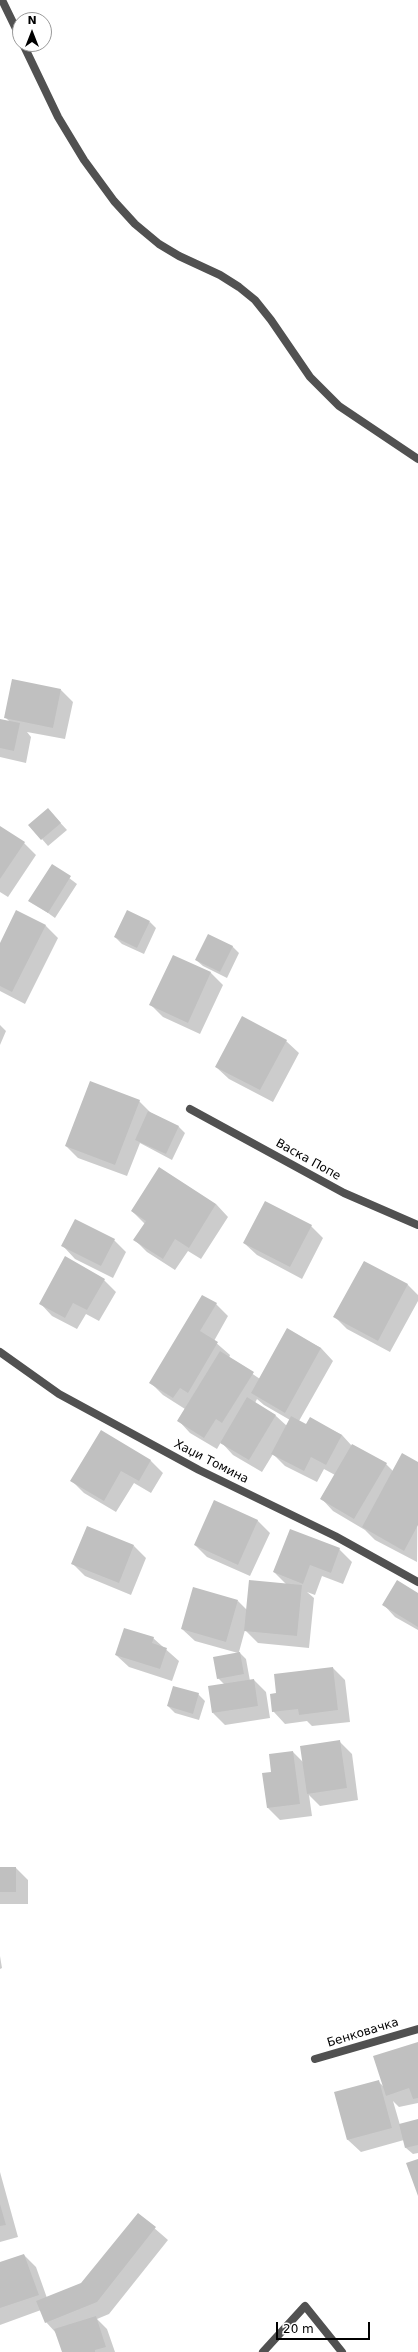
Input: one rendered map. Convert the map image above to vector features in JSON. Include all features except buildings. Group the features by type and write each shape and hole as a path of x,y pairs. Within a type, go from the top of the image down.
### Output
{"street":[{"path":"2,0 12,21"},
{"path":"27,52 58,117 84,160 114,201 135,224 159,244 179,256 220,275 255,300 271,320 310,377 339,406 418,459"},
{"name":"Васка Попе","path":"190,1109 344,1193 418,1225"},
{"name":"Хаџи Томина","path":"0,1352 60,1394 199,1470 335,1536 418,1582"},
{"name":"Бенковачка","path":"315,2060 418,2028"},
{"path":"262,2352 305,2306 342,2352"}]}
